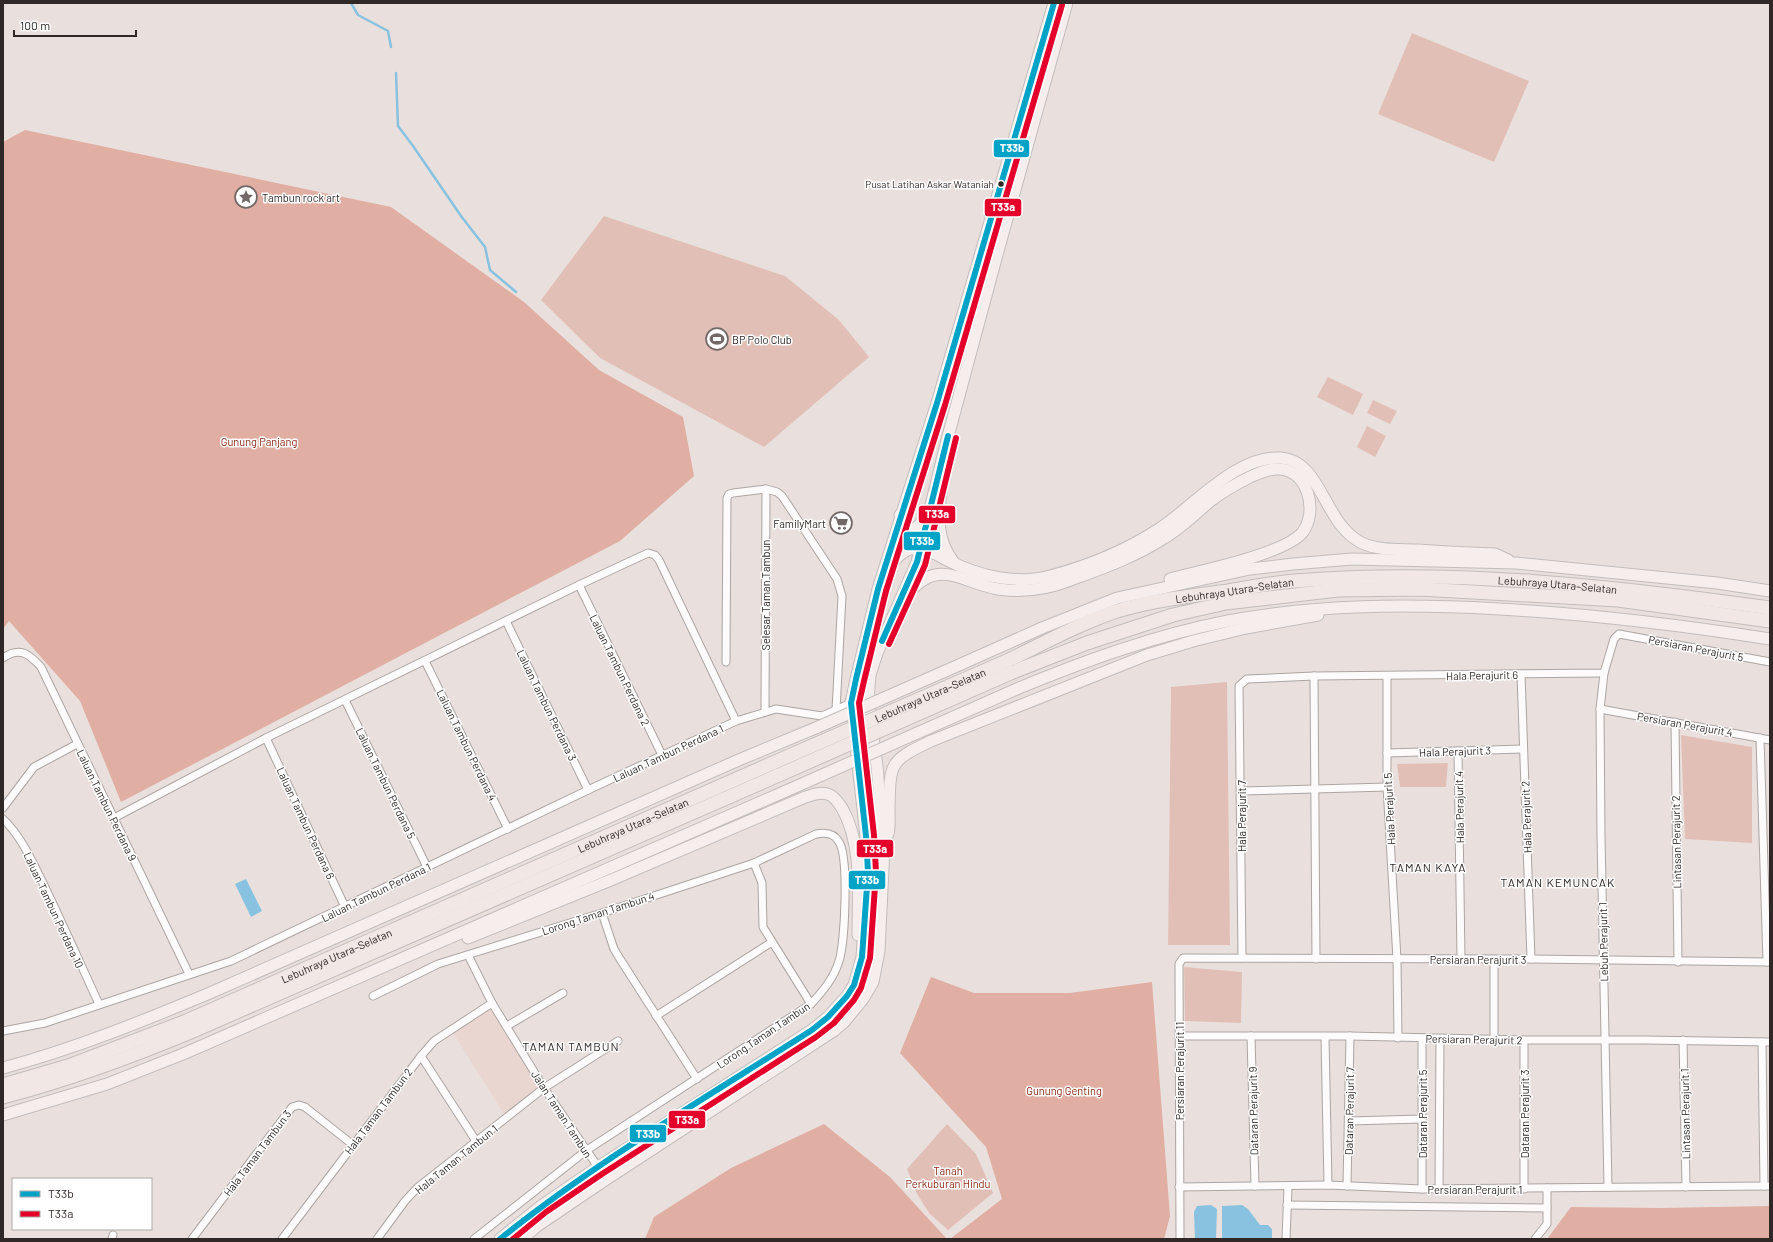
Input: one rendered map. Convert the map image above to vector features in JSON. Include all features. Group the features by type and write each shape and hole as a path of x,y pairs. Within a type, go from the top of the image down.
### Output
{"highway":[{"name":"Lebuhraya Utara–Selatan","path":"3,1085 74,1064 184,1022 1011,659 1084,624 1118,611 1171,599 1292,581 1373,576 1476,578 1583,586 1713,600 1770,608"},
{"name":"Lebuhraya Utara–Selatan","path":"3,1097 85,1072 142,1052 193,1031 1013,672 1087,643 1173,615 1226,603 1338,590 1419,589 1618,600 1770,621"}],"main road":[{"path":"500,1239 541,1206 598,1167 812,1030 828,1017 847,996 854,985 862,957 867,901 867,850 859,763 851,702 879,588 900,515 937,403 1054,3"},
{"path":"522,1239 543,1222 818,1042 844,1022 863,999 873,982 879,951 884,848 877,766 868,700 870,675 877,653 917,562 946,444 998,247 1067,3"},
{"path":"998,247 994,228 1000,201 1000,184"},
{"path":"964,308 974,293 985,260 998,247"},
{"path":"946,444 940,496 939,534 946,553 955,564"},
{"path":"879,588 892,563 899,555 909,549 920,548 966,569 1000,578 1024,580 1042,579 1063,573 1100,560 1132,545 1160,528 1211,488 1242,468 1268,459 1279,458 1289,459 1306,470 1315,481 1327,506 1339,524 1348,534 1363,543 1373,547 1391,549 1495,554 1516,563"},
{"path":"3,1068 63,1050 130,1026 203,996 741,759 818,727 1042,628 1147,585 1281,547 1302,533 1306,525 1311,505 1306,488 1300,480 1286,469 1267,470 1234,485 1165,538 1137,554 1104,568 1045,588 1026,591 998,589 957,576 937,574 929,576 914,586 896,609"},
{"path":"900,515 903,524 909,530 915,529 921,523 932,503"},
{"path":"1117,598 1250,568 1352,559 1516,563 1717,582 1770,591"},
{"path":"3,1115 107,1084 176,1057 1020,688 1114,651 1176,633 1227,621 1284,612 1348,607 1433,605 1520,610 1612,618 1688,626 1770,639"},
{"path":"884,848 889,831 890,785 892,769 906,753 932,741 1147,655 1216,635 1246,628 1315,616 1348,607"},
{"path":"395,962 421,958 611,880 803,798 822,793 830,795 836,800 852,829 857,872 858,938 862,957"}],"street":[{"path":"726,662 728,496 733,492 766,489 779,493 782,496 841,587 836,710"},
{"name":"Selesar Taman Tambun","path":"765,712 766,489"},
{"name":"Laluan Tambun Perdana 1","path":"579,585 645,554 655,554 736,721"},
{"path":"114,818 266,738 579,585"},
{"name":"Laluan Tambun Perdana 2","path":"579,585 662,755"},
{"name":"Laluan Tambun Perdana 3","path":"506,621 588,790"},
{"name":"Persiaran Perajurit 5","path":"1604,673 1614,639 1617,635 1770,662"},
{"name":"Laluan Tambun Perdana 9","path":"3,658 11,652 23,652 34,659 41,667 189,974"},
{"name":"Laluan Tambun Perdana 4","path":"425,661 508,829"},
{"name":"Hala Perajurit 6","path":"1247,679 1314,676 1604,673"},
{"name":"Lebuh Perajurit 1","path":"1604,673 1600,709 1608,1187"},
{"name":"Hala Perajurit 2","path":"1521,674 1531,959"},
{"path":"1314,676 1316,959"},
{"name":"Hala Perajurit 5","path":"1387,676 1387,787 1397,959 1398,1038"},
{"name":"Hala Perajurit 7","path":"1242,958 1239,686 1247,679"},
{"name":"Laluan Tambun Perdana 5","path":"345,700 427,867"},
{"name":"Laluan Tambun Perdana 1","path":"3,1031 45,1023 231,961 588,790 736,721 776,709 822,716 851,702"},
{"name":"Persiaran Perajurit 4","path":"1600,709 1770,740"},
{"name":"Lintasan Perajurit 2","path":"1675,722 1678,962"},
{"name":"Laluan Tambun Perdana 6","path":"266,738 345,907"},
{"path":"1760,738 1768,962"},
{"path":"3,808 34,767 77,744"},
{"name":"Hala Perajurit 3","path":"1387,753 1523,749"},
{"name":"Hala Perajurit 4","path":"1458,751 1461,959"},
{"path":"1241,791 1387,787"},
{"name":"Laluan Tambun Perdana 10","path":"3,819 14,830 27,852 54,906 99,1004"},
{"name":"Lorong Taman Tambun 4","path":"373,996 438,964 468,956 754,863 816,834 824,832"},
{"name":"Lorong Taman Tambun","path":"474,1239 587,1150 811,1004 826,987 836,971 842,951 845,923 841,844 833,836 824,832"},
{"path":"754,863 762,883 763,927 811,1004"},
{"path":"602,913 614,949 697,1079"},
{"path":"656,1016 772,942"},
{"name":"Jalan Taman Tambun","path":"468,956 492,1003 544,1088 598,1167"},
{"name":"Persiaran Perajurit 3","path":"1185,958 1531,959 1768,962"},
{"name":"Persiaran Perajurit 11","path":"1180,1239 1179,964 1181,960 1185,958"},
{"path":"1494,960 1494,1040"},
{"path":"507,1026 563,993"},
{"name":"Hala Taman Tambun 2","path":"282,1239 421,1056 440,1038 492,1003"},
{"name":"Persiaran Perajurit 2","path":"1179,1036 1350,1036 1494,1040 1683,1040 1770,1042"},
{"name":"Dataran Perajurit 9","path":"1252,1036 1255,1186"},
{"name":"Dataran Perajurit 7","path":"1347,1186 1350,1036"},
{"name":"Dataran Perajurit 7","path":"1325,1037 1328,1185"},
{"name":"Dataran Perajurit 5","path":"1422,1038 1422,1189"},
{"name":"Dataran Perajurit 5","path":"1439,1189 1440,1039"},
{"name":"Dataran Perajurit 3","path":"1524,1040 1524,1188"},
{"name":"Lintasan Perajurit 1","path":"1683,1040 1686,1187"},
{"name":"Hala Taman Tambun 1","path":"377,1239 416,1188 544,1088 618,1041"},
{"path":"1762,1042 1767,1186"},
{"path":"421,1056 476,1141"},
{"name":"Hala Taman Tambun 3","path":"192,1239 292,1107 299,1105 305,1107 353,1145"},
{"path":"1348,1121 1422,1119"},
{"name":"Persiaran Perajurit 1","path":"1179,1187 1288,1187 1328,1185 1439,1189 1767,1186"},
{"path":"1286,1239 1288,1187"},
{"path":"1535,1239 1546,1226 1547,1188"},
{"name":"Persiaran Perajurit 1","path":"1287,1205 1547,1208"}],"shaded area":[{"path":"494,1003 544,1086 507,1119 451,1030"}],"green space":[{"path":"1412,33 1529,81 1494,162 1378,114"},
{"name":"Gunung Panjang","path":"25,130 391,207 524,302 599,370 683,417 694,476 620,541 121,802 80,701 9,621 3,629 3,142"},
{"name":"BP Polo Club","path":"604,216 785,276 839,320 869,357 764,447 600,358 541,300"},
{"path":"1328,377 1363,394 1353,415 1317,397"},
{"path":"1373,400 1397,411 1390,424 1367,413"},
{"path":"1367,426 1386,436 1375,457 1357,447"},
{"path":"1227,682 1230,945 1168,945 1171,687"},
{"path":"1681,735 1752,747 1752,843 1685,839"},
{"path":"1448,763 1446,787 1400,787 1397,764"},
{"path":"1184,967 1242,972 1241,1023 1185,1021"},
{"name":"Gunung Genting","path":"931,977 974,993 1070,993 1152,982 1170,1216 1164,1239 950,1239 1002,1199 986,1147 900,1053"},
{"path":"824,1124 890,1177 947,1239 645,1239 654,1217 731,1168"},
{"name":"Tanah Perkuburan Hindu","path":"947,1124 976,1154 993,1193 948,1230 929,1213 916,1192 907,1169"},
{"path":"1770,1206 1770,1239 1547,1239 1571,1207 1661,1208"}],"water":[{"path":"246,879 262,911 251,917 235,884"},
{"path":"1211,1205 1217,1209 1216,1239 1195,1239 1194,1212 1197,1206"},
{"path":"1242,1205 1248,1209 1260,1225 1268,1225 1272,1229 1272,1239 1222,1239 1222,1206"}],"waterway":[{"path":"351,3 358,15 388,31 391,47"},
{"path":"396,73 398,126 461,216 485,247 490,270 516,292"}],"transit line":[{"name":"T33b","path":"500,1239 537,1210 614,1156 812,1030 828,1017 847,996 854,985 862,957 868,872 866,836 851,703 878,589 937,403 1054,3"},
{"name":"T33a","path":"513,1239 546,1212 602,1174 816,1037 834,1023 854,1000 861,988 870,958 876,872 874,835 859,703 886,591 945,405 1062,5"},
{"name":"T33b","path":"882,641 917,562 948,436"},
{"name":"T33a","path":"889,644 925,565 956,438"}],"place":[{"name":"Pusat Latihan Askar Wataniah","path":"1001,184"},
{"name":"Tambun rock art","path":"246,197"},
{"name":"BP Polo Club","path":"717,339"},
{"name":"FamilyMart","path":"841,523"}],"district":[{"name":"TAMAN KAYA","path":"1428,867"},
{"name":"TAMAN KEMUNCAK","path":"1558,882"},
{"name":"TAMAN TAMBUN","path":"571,1046"}]}
